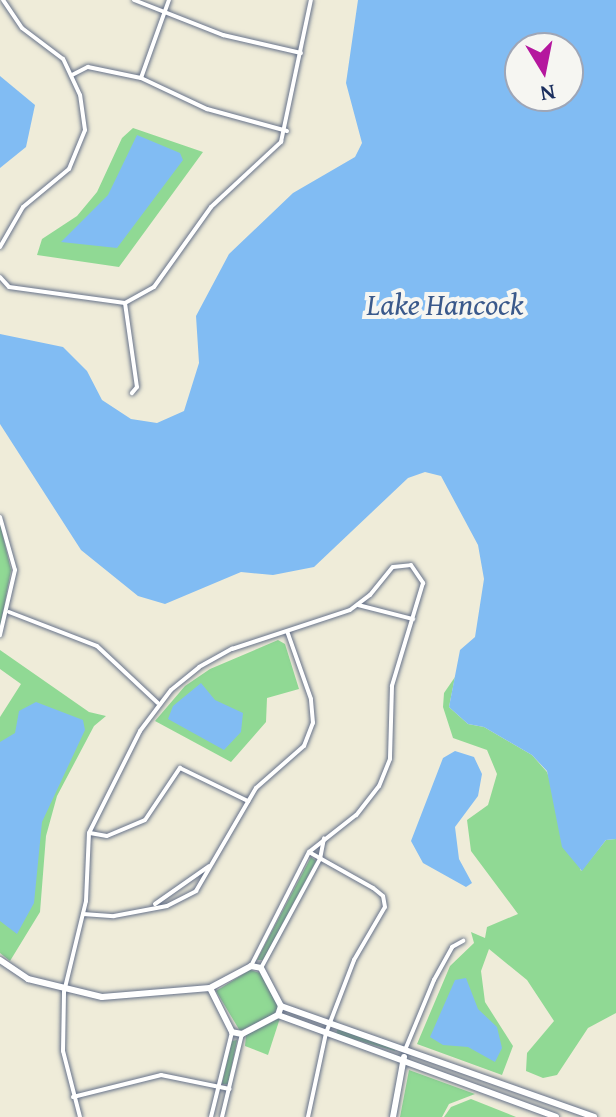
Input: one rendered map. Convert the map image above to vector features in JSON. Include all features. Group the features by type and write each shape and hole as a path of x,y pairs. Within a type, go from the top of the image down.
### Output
{"street":[{"path":"0,247 23,207 56,184 78,152 85,116 72,75 63,59 15,21 3,0"},
{"path":"134,0 165,9 223,35 301,53"},
{"path":"141,78 169,0"},
{"path":"0,277 9,287 125,303 154,287 211,207 287,131 311,0"},
{"path":"72,75 88,67 141,78 207,109 287,131"},
{"path":"125,303 137,387 132,393"},
{"path":"0,517 15,570 9,612 0,635"},
{"path":"0,960 28,979 64,992 117,998 210,988 251,966 309,852 324,836 356,815 384,773 393,735 392,686 423,583 411,565 393,567 358,605 209,660 158,704 89,833 83,914 64,992 61,1030 73,1097 80,1117"},
{"path":"358,605 413,619"},
{"path":"9,612 97,646 158,704"},
{"path":"83,914 114,916 184,900 204,881 248,801 266,776 304,746 313,723 311,699 287,631"},
{"path":"89,833 107,836 145,820 180,768 248,801"},
{"path":"261,968 320,859 324,836"},
{"path":"308,1117 326,1033 354,960 385,907 383,896 373,888 309,852"},
{"path":"150,907 176,894 211,864"},
{"path":"393,1117 405,1050 434,980 452,947 463,941"},
{"path":"251,966 261,968"},
{"path":"261,968 281,1006 594,1117"},
{"path":"210,988 232,1032 211,1117"},
{"path":"232,1032 242,1034 278,1015 281,1006"},
{"path":"278,1015 556,1117 561,1105"},
{"path":"222,1117 242,1034"},
{"path":"73,1097 161,1075 230,1089"}],"green space":[{"path":"133,128 203,152 119,267 37,255 42,239 77,216 97,192 122,138"},
{"path":"0,524 11,570 0,628"},
{"path":"278,640 285,644 299,689 267,698 266,722 231,762 155,721 185,686 210,669"},
{"path":"0,650 89,712 106,716 94,726 57,796 46,836 40,912 10,961 0,953 0,717 21,684 0,669"},
{"path":"455,677 449,707 468,724 484,727 532,755 547,772 581,871 606,840 616,839 616,1013 588,1028 557,1075 543,1078 526,1071 527,1053 554,1021 527,980 489,949 481,971 485,1002 513,1046 502,1075 417,1044 450,966 474,943 471,932 485,938 487,927 518,914 471,851 467,820 488,805 497,774 487,750 453,738 443,707 444,693"},
{"path":"311,857 316,861 263,960 257,960"},
{"path":"250,970 260,973 278,1007 274,1014 240,1031 216,991"},
{"path":"280,1018 268,1055 245,1046 246,1035"},
{"path":"338,1028 395,1049 395,1051 336,1034"},
{"path":"237,1040 228,1084 222,1084 232,1041"},
{"path":"409,1070 475,1094 449,1104 442,1117 400,1117"},
{"path":"471,1099 516,1117 444,1117 451,1107"}],"water":[{"name":"Lake Hancock","path":"358,0 616,0 616,839 606,840 582,871 562,847 547,771 532,755 484,727 468,724 449,707 460,650 475,637 484,579 478,545 441,476 425,472 408,478 314,567 273,575 241,572 165,604 138,596 81,550 0,424 0,334 63,347 87,371 102,400 131,419 157,423 184,411 199,363 196,316 229,254 293,193 355,157 362,143 346,83"},
{"path":"0,76 35,105 26,147 0,168"},
{"path":"137,135 180,153 183,160 117,248 61,242 108,195"},
{"path":"201,683 215,700 243,713 241,732 224,750 168,719 173,706"},
{"path":"36,702 83,720 85,730 42,822 34,903 17,934 0,921 0,742 15,733 19,711"},
{"path":"455,751 474,757 482,774 478,796 455,827 459,859 472,883 466,887 423,863 411,841 443,758"},
{"path":"466,978 478,1009 497,1027 502,1048 495,1062 468,1047 443,1045 430,1037 455,980"}]}
